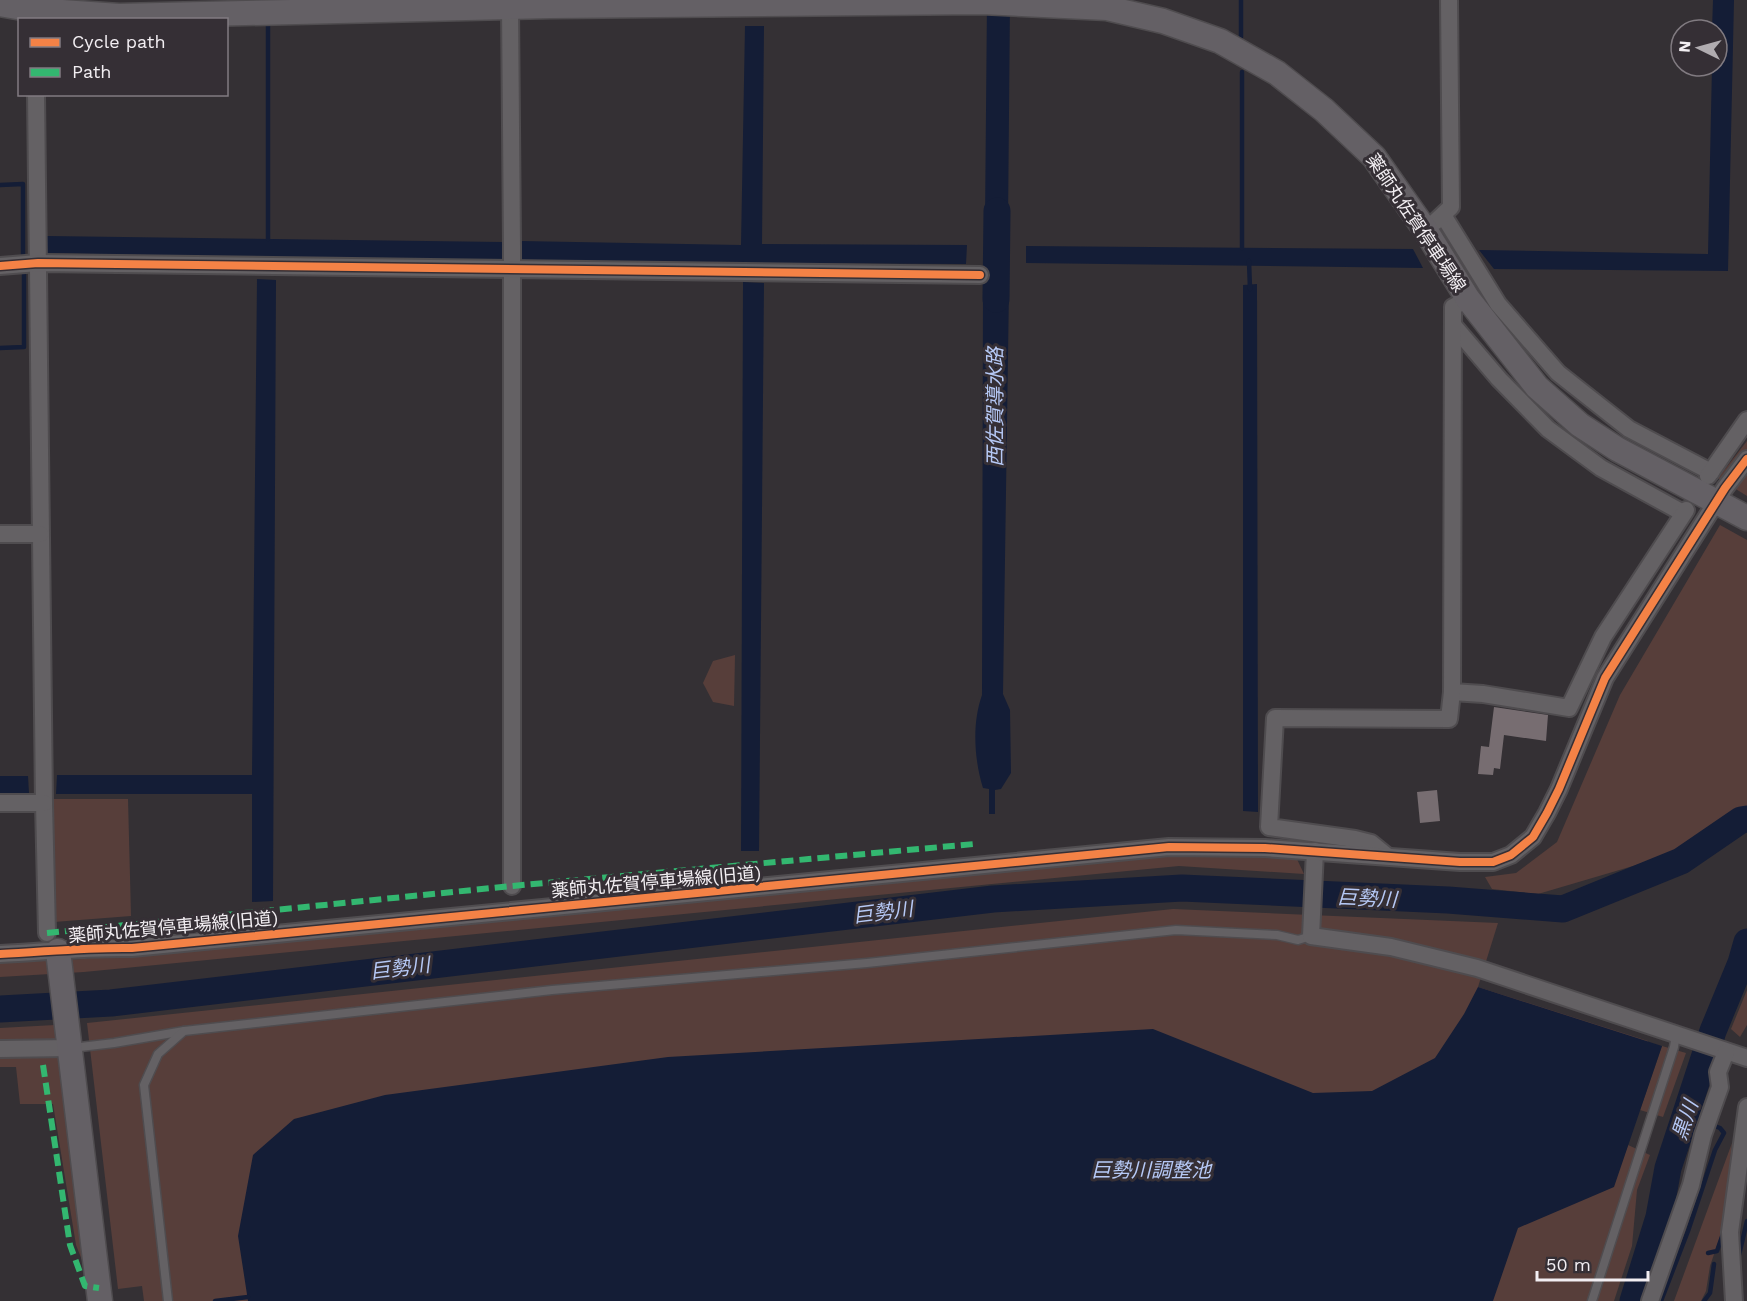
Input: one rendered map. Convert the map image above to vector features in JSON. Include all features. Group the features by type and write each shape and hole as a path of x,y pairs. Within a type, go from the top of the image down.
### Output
{"main road":[{"name":"薬師丸佐賀停車場線","path":"0,4 34,15 119,16 510,7 551,3 982,2 1107,8 1163,21 1220,41 1277,73 1324,110 1374,157 1434,223 1468,299 1537,387 1580,425 1617,449 1747,518"},
{"path":"52,942 70,1048 100,1301"}],"street":[{"path":"1449,0 1451,207 1434,223 1498,304 1558,373 1629,429 1709,474 1747,420"},
{"path":"510,7 512,886"},
{"path":"36,96 44,803 52,942"},
{"path":"0,266 38,263 283,267 512,258 745,273 980,275"},
{"path":"1387,856 1371,843 1355,839 1269,827 1275,718 1449,719 1452,692 1453,307 1468,299"},
{"path":"1452,692 1483,694 1569,708 1603,638 1685,512 1601,468 1548,429 1499,379 1453,325"},
{"name":"薬師丸佐賀停車場線(旧道)","path":"0,954 52,942 91,947 132,948 1120,851 1202,846 1315,851 1460,862 1493,862 1511,855 1533,837 1559,789 1605,678 1747,459"},
{"path":"0,534 40,534"},
{"path":"0,803 44,803"},
{"path":"1315,851 1311,936 1391,947 1478,968 1726,1052 1746,1055"},
{"path":"0,1049 70,1048"},
{"path":"1650,1301 1691,1185 1703,1135 1720,1087 1718,1072 1726,1052"},
{"path":"1747,1107 1730,1232 1734,1301 1747,1299"}],"lane":[{"path":"70,1048 184,1031 552,990 867,963 1176,930 1277,935 1298,940 1311,936"},
{"path":"168,1301 144,1085 158,1054 184,1031"},
{"path":"1592,1301 1674,1047 1676,1034"}],"shaded area":[{"path":"1747,441 1747,496 1718,478"},
{"path":"1720,525 1747,540 1747,809 1729,813 1677,853 1538,894 1492,889 1485,877 1516,873 1557,842 1620,695"},
{"path":"735,655 734,706 713,702 703,683 713,661"},
{"path":"50,799 128,799 131,916 54,922"},
{"path":"1205,852 1296,857 1304,874 1179,866 84,972 0,977 0,963 82,959 1095,858"},
{"path":"1173,909 1498,923 1478,987 1648,1041 1613,1187 1628,1145 1650,1155 1637,1190 1632,1246 1614,1301 144,1301 142,1286 118,1289 87,1023"},
{"path":"1747,990 1747,1025 1740,1037 1731,1029"},
{"path":"55,1025 87,1273 76,1245 53,1104 20,1104 16,1067 0,1067 0,1028"},
{"path":"1662,1046 1686,1053 1663,1117 1640,1110"},
{"path":"1732,1143 1723,1228 1710,1266 1706,1291 1701,1301 1674,1301"}],"water":[{"path":"987,0 1010,0 1008,223 1000,223 1000,246 992,246 992,223 985,222"},
{"path":"1713,0 1734,0 1728,271 1494,269 1479,250 1708,254 1712,78 1729,78 1729,18 1712,18"},
{"path":"745,26 764,26 762,244 967,245 966,264 520,262 520,241 741,245"},
{"path":"47,236 502,242 503,262 47,253"},
{"path":"1026,246 1413,249 1423,268 1026,263"},
{"path":"993,263 1001,263 1002,287 1009,288 1003,694 1010,710 1011,773 1001,789 995,790 995,814 989,814 989,789 983,788 975,741 982,695 983,287 993,287"},
{"path":"257,279 276,280 273,901 252,902 252,794 56,794 57,775 252,775"},
{"path":"743,282 764,283 759,851 741,851"},
{"path":"1257,284 1258,812 1243,811 1243,285"},
{"path":"0,776 28,776 29,793 0,793"},
{"name":"巨勢川調整池","path":"1478,987 1662,1046 1614,1187 1518,1228 1493,1301 248,1301 238,1236 253,1155 294,1119 385,1095 668,1057 1153,1029 1313,1093 1372,1091 1435,1058 1464,1014"}],"building":[{"path":"1494,707 1548,715 1546,741 1504,735 1500,769 1494,768 1493,775 1478,774 1481,746 1489,747"},
{"path":"1437,790 1440,821 1420,823 1417,792"}],"waterway":[{"path":"1241,0 1241,37"},
{"path":"268,26 268,239"},
{"path":"1242,72 1242,248"},
{"path":"0,185 23,184 23,258"},
{"name":"西佐賀導水路","path":"996,299 997,211"},
{"path":"1249,261 1250,289"},
{"path":"0,348 24,347 24,272"},
{"name":"巨勢川","path":"0,1009 111,1003 993,899 1182,888 1448,900 1563,909 1681,861 1741,820 1747,819"},
{"name":"黒川","path":"1633,1301 1659,1217 1668,1168 1713,1031 1741,963 1747,942"},
{"path":"1687,1115 1704,1122"},
{"path":"1661,1301 1688,1231 1715,1150 1724,1133 1720,1128 1712,1125"},
{"path":"1739,1255 1747,1221"},
{"path":"1708,1253 1717,1251 1724,1231"},
{"path":"1704,1301 1710,1293 1714,1264"},
{"path":"215,1301 248,1297"}],"marked path":[{"path":"47,933 512,886 974,844"},
{"path":"43,1065 70,1245 85,1286 99,1288"}],"cycle path":[{"path":"0,266 38,263 980,275"},
{"path":"0,954 132,948 1169,847 1265,848 1460,862 1493,862 1511,855 1533,837 1559,789 1605,678 1725,488 1747,459"}]}
